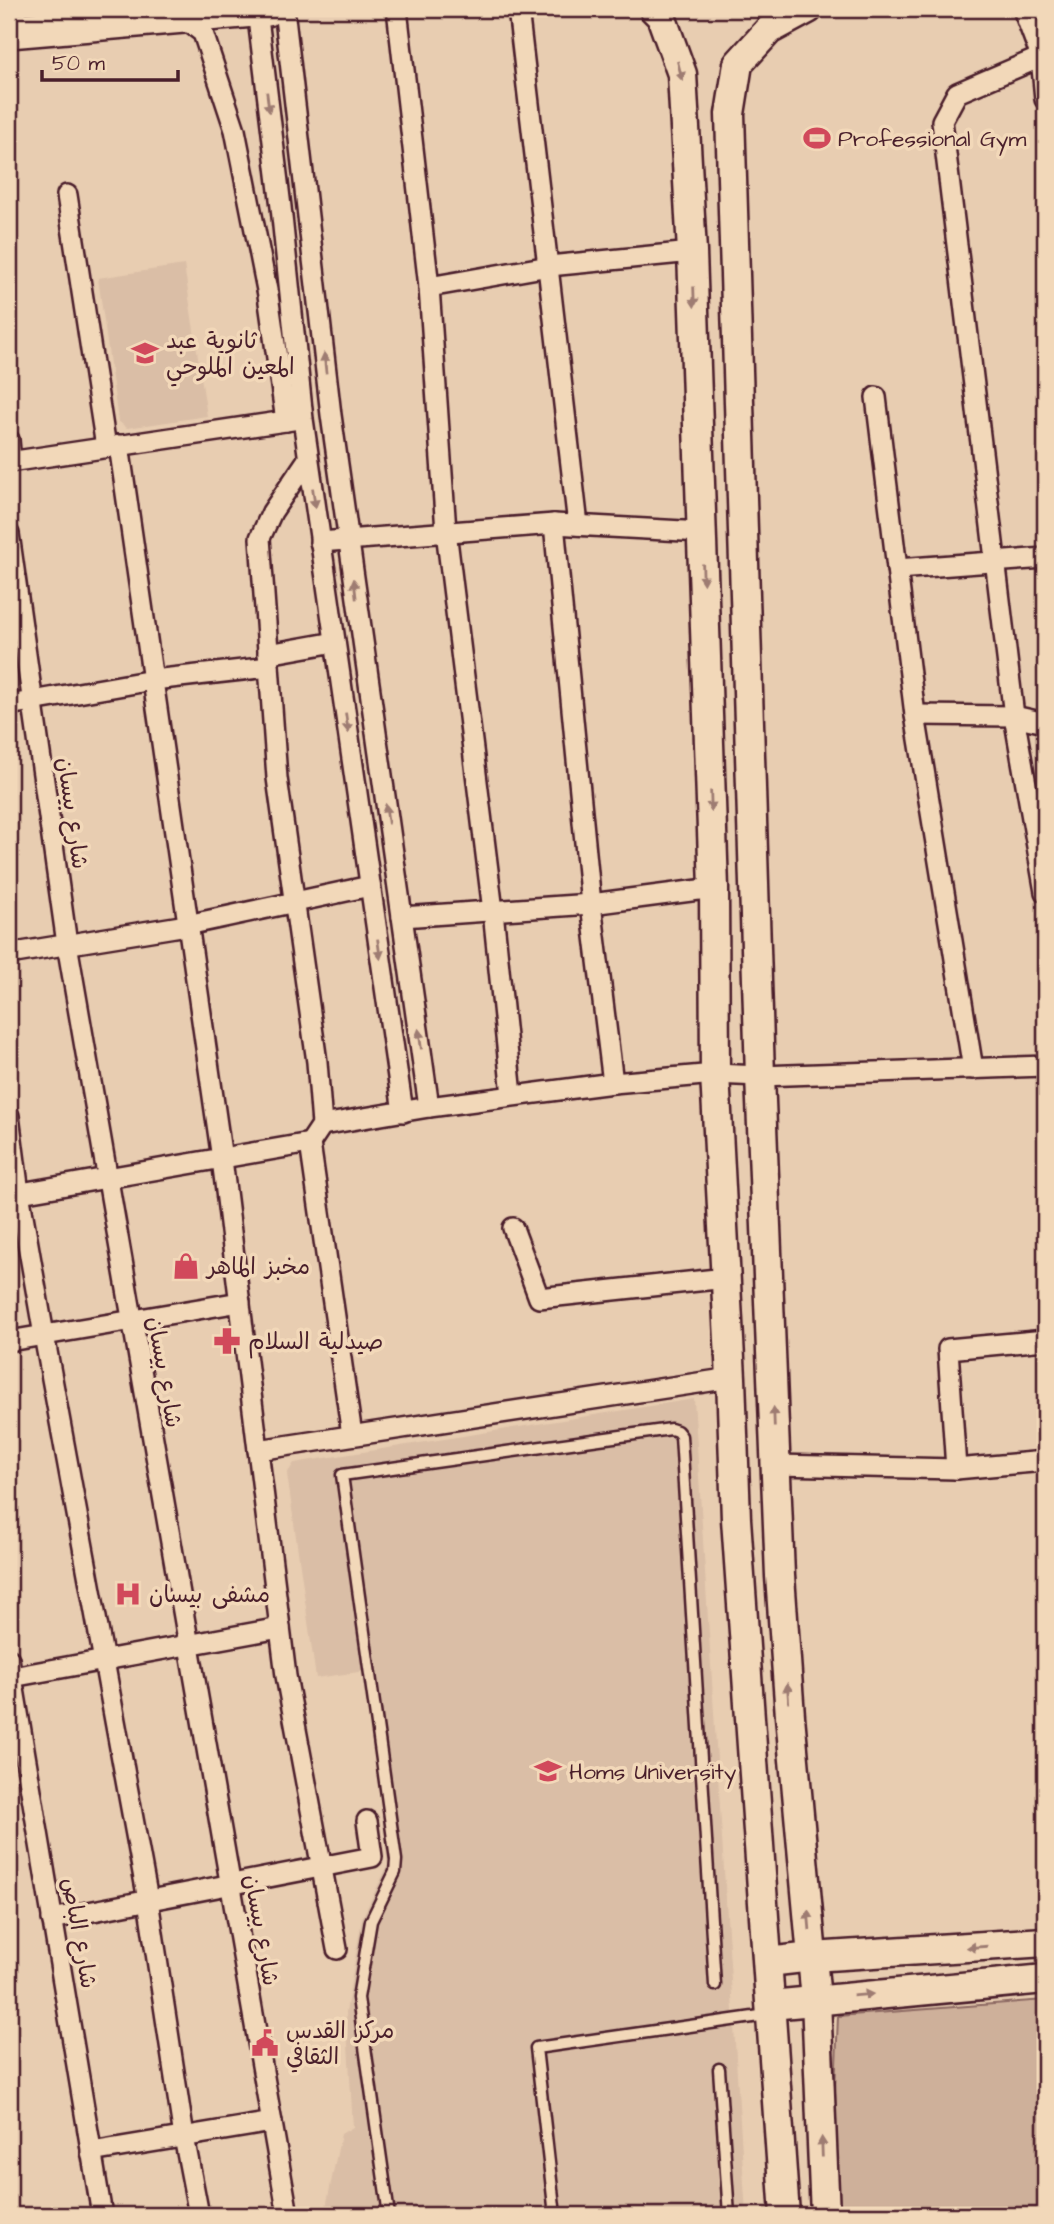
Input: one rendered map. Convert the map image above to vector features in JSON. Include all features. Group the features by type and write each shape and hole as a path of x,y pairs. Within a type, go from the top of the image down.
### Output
{"highway":[{"path":"9,31 269,9"}],"main road":[{"path":"654,9 661,16 682,74 692,252 714,888 715,1074 736,1518 785,2215"},
{"path":"808,9 769,30 738,64 730,114 760,1076 776,1465 790,1716 816,2000 825,2215"},
{"path":"768,1962 1045,1942"},
{"path":"771,2009 816,2000 1045,1979"}],"street":[{"path":"269,9 294,420"},
{"path":"269,9 331,415 429,1107"},
{"path":"397,9 429,287 446,531 493,911 512,1095"},
{"path":"518,9 578,525"},
{"path":"1023,9 1041,57 1045,99"},
{"path":"181,16 203,33 234,130 294,420 308,459 403,1112"},
{"path":"1041,57 957,93 942,121 1014,716 1045,892"},
{"path":"67,195 153,680 222,1159 286,1676 337,1949"},
{"path":"429,287 550,267 692,252"},
{"path":"876,397 915,715 973,1069"},
{"path":"9,440 10,462 294,420"},
{"path":"308,459 272,512 260,538 277,778 317,1062 322,1125 310,1143 352,1435"},
{"path":"320,542 554,524 702,532"},
{"path":"554,524 591,904 613,1083"},
{"name":"شارع بيسان","path":"9,534 67,944 288,2215"},
{"path":"897,569 1045,558"},
{"path":"9,705 269,660 335,642"},
{"path":"915,715 1014,716 1045,723"},
{"path":"9,954 187,925 370,886"},
{"path":"402,917 591,904 714,888"},
{"path":"322,1125 512,1095 715,1074 760,1076 1045,1066"},
{"path":"9,1116 14,1194 44,1335 148,1900 184,2137 199,2215"},
{"path":"14,1194 310,1143"},
{"path":"513,1228 539,1298 726,1278"},
{"path":"9,1341 240,1303"},
{"path":"957,1469 948,1349 1045,1340"},
{"path":"258,1450 731,1378"},
{"path":"776,1465 957,1469 1045,1461"},
{"path":"10,1668 103,1661 280,1628"},
{"name":"شارع الباص","path":"10,1668 102,2215"},
{"path":"52,1919 372,1857 366,1821"},
{"path":"92,2152 272,2122"}],"lane":[{"path":"389,2215 358,1998 371,1921 395,1872 396,1860 342,1475 671,1429 681,1436 715,1985"},
{"path":"555,2215 536,2048 771,2009"},
{"path":"719,2069 729,2215"}],"shaded area":[{"path":"184,265 207,416 127,428 118,421 98,278"},
{"name":"Homs University","path":"694,1399 746,2215 319,2215 325,2212 341,2134 353,2127 346,2012 362,1918 388,1865 366,1671 316,1678 287,1474 294,1463"},
{"path":"1045,2000 1045,2215 830,2215 838,2016"}],"place":[{"name":"Professional Gym","path":"817,138"},
{"name":"ثانوية عبد المعين الملوحي","path":"145,353"},
{"name":"مخبز الماهر","path":"186,1266"},
{"name":"صيدلية السلام","path":"227,1341"},
{"name":"مشفى بيسان","path":"128,1594"},
{"name":"Homs University","path":"548,1771"},
{"name":"مركز القدس الثقافي","path":"265,2043"}]}
